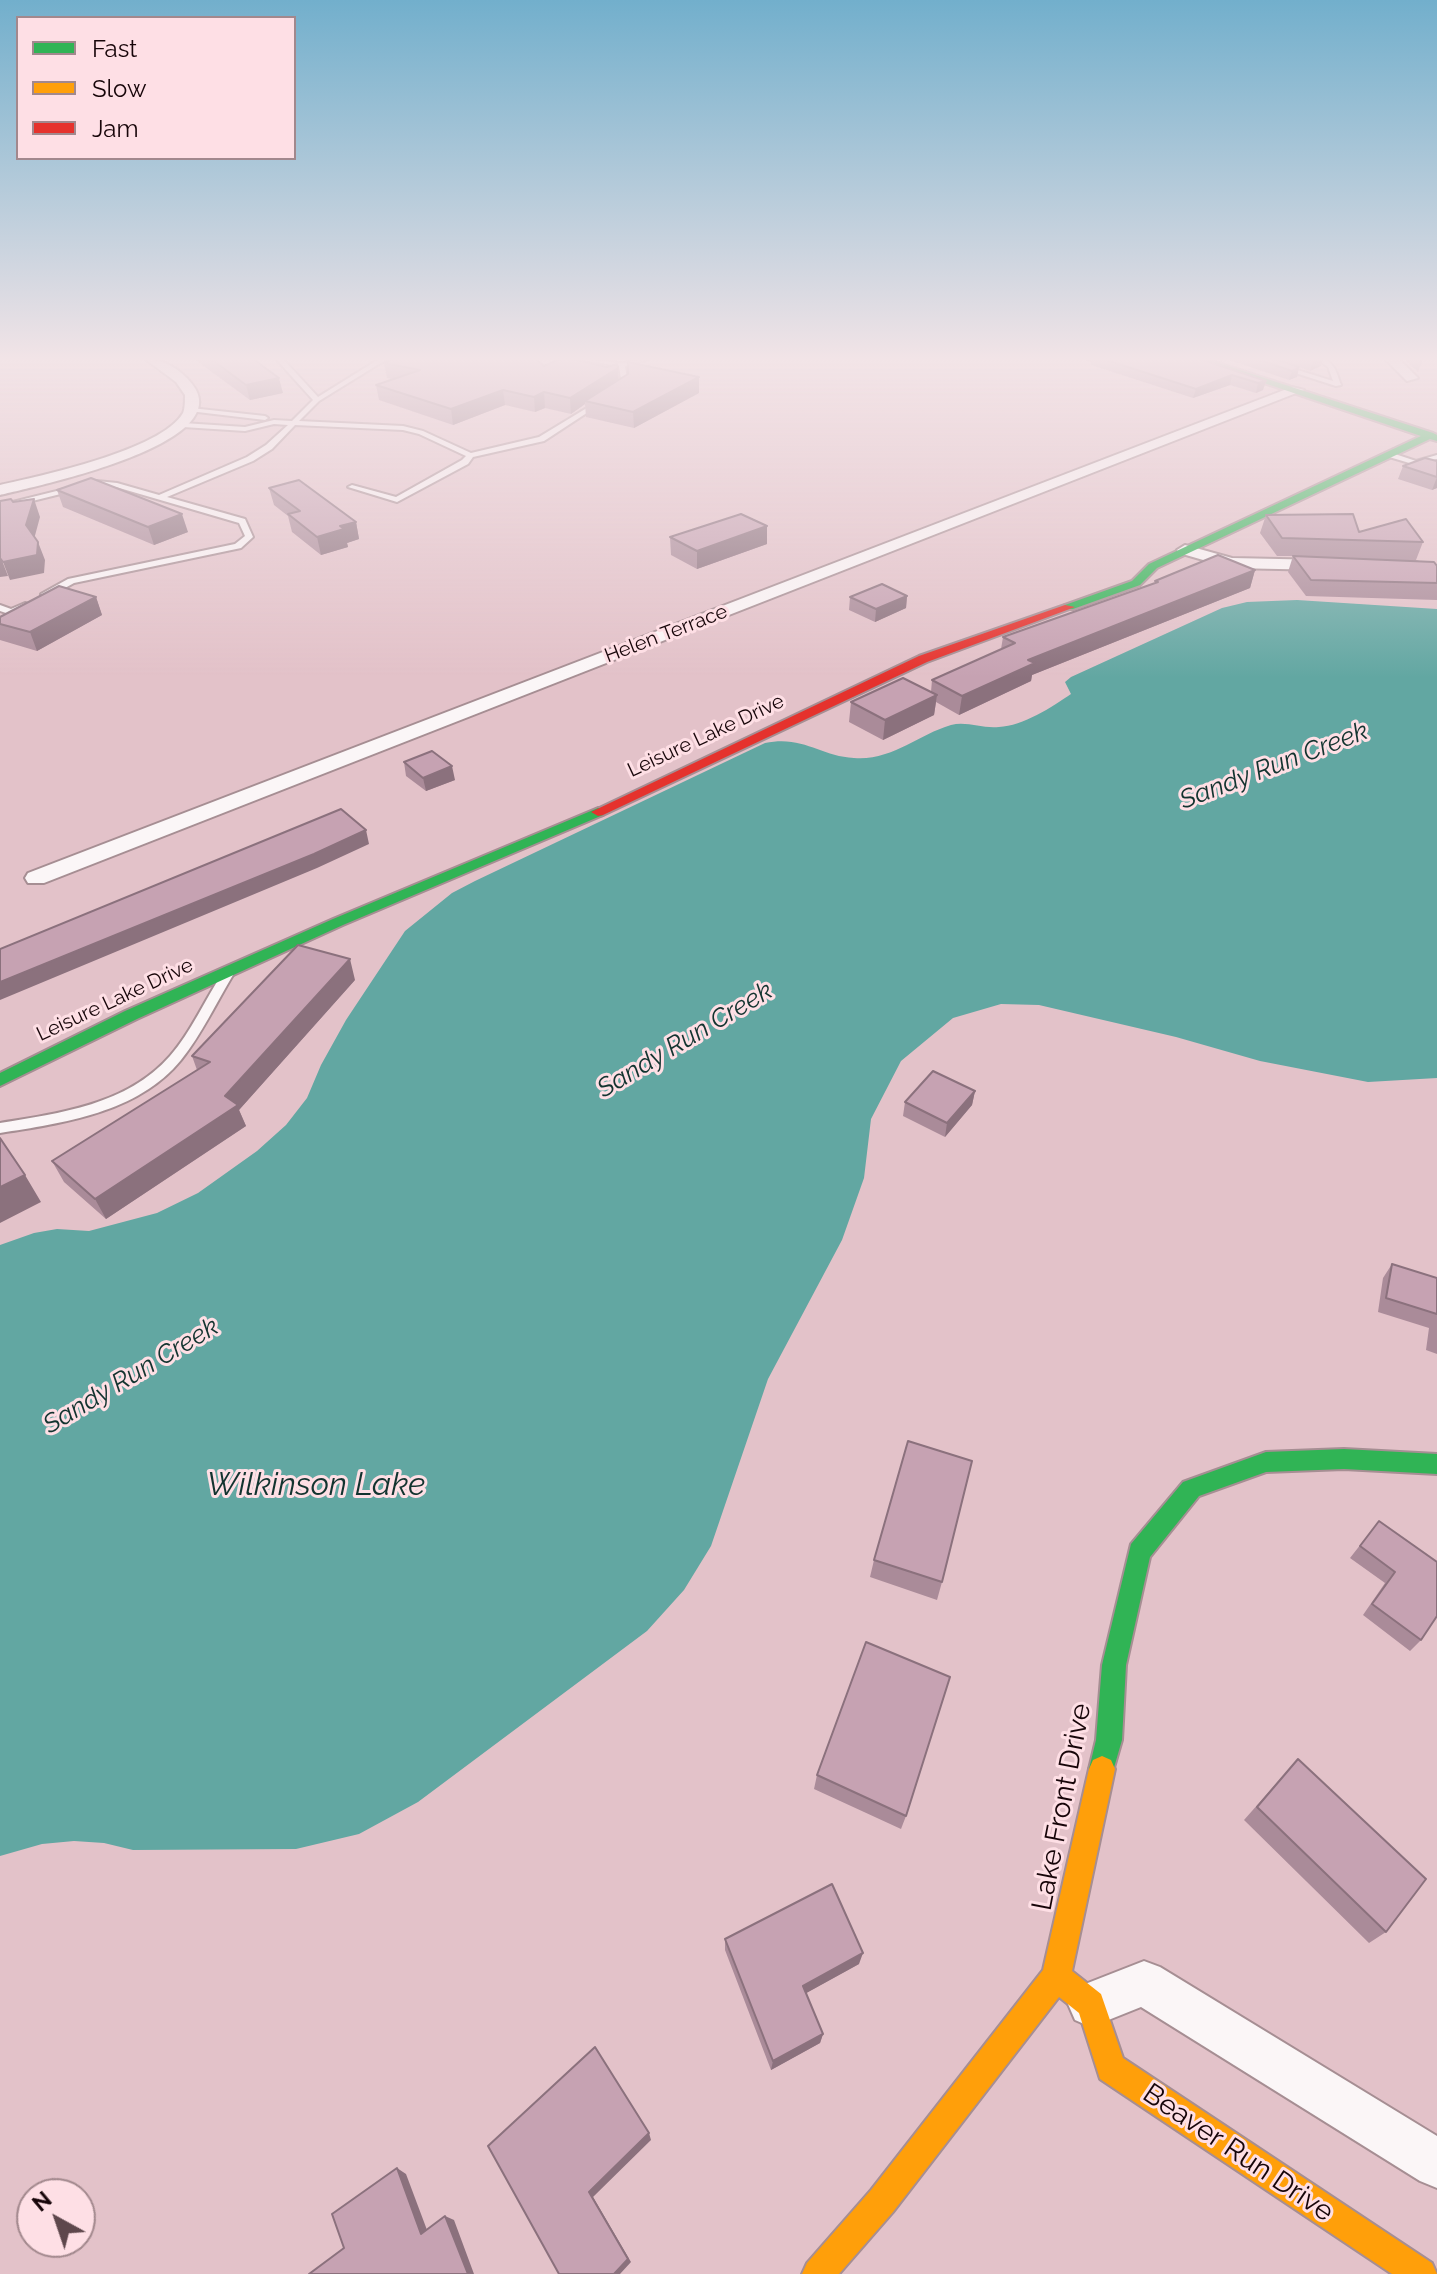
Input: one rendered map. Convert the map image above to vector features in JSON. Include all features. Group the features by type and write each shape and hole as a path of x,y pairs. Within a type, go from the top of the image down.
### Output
{"street":[{"path":"0,490 89,465"},
{"name":"Helen Terrace","path":"36,878 1085,465"},
{"name":"Leisure Lake Drive","path":"0,1080 230,970 548,835 923,659 1136,583 1153,566 1365,465"},
{"path":"1185,550 1231,563 1337,565"},
{"name":"Lake Front Drive","path":"818,2274 1074,1991 1109,1740 1114,1665 1139,1552 1191,1489 1266,1462 1344,1459 1437,1464"},
{"path":"1074,1991 1144,1983 1437,2164"},
{"name":"Beaver Run Drive","path":"1074,1991 1111,2068 1421,2274"}],"lane":[{"path":"160,497 236,465"},
{"path":"352,487 397,500 459,465"},
{"path":"1422,465 1427,467"},
{"path":"0,507 97,483 117,485 242,521 249,537 238,546 71,581 0,619"},
{"path":"0,608 12,612"},
{"path":"0,1128 79,1116 142,1086 174,1061 230,970"}],"water":[{"name":"Wilkinson Lake","path":"1297,600 1437,609 1437,1078 1368,1082 1260,1061 1176,1037 1039,1005 1001,1004 953,1018 901,1061 871,1119 864,1178 842,1240 768,1379 711,1546 684,1590 647,1631 418,1802 359,1834 296,1849 133,1850 104,1843 74,1841 42,1844 0,1856 0,1245 34,1233 57,1229 89,1231 157,1213 198,1193 257,1151 286,1125 307,1098 346,1020 405,931 452,893 475,881 765,743 790,742 842,756 868,758 892,752 951,725 1008,726 1037,715 1071,694 1065,682 1071,677 1222,608 1247,602"}],"building":[{"path":"1437,465 1437,477 1403,466"},
{"path":"91,478 182,514 148,527 57,490"},
{"path":"299,480 356,522 317,537 288,514 300,511 269,488"},
{"path":"11,499 13,502 34,499 26,525 38,542 37,555 3,562 0,558 0,501"},
{"path":"741,514 767,526 697,551 670,537"},
{"path":"1353,514 1359,532 1406,519 1423,542 1282,538 1266,515"},
{"path":"1218,555 1255,570 1028,660 1035,663 962,696 932,680 1015,643 1003,637 1158,582 1155,581"},
{"path":"1293,556 1434,562 1437,566 1437,583 1311,580"},
{"path":"882,584 907,596 876,609 850,597"},
{"path":"59,586 96,597 30,632 0,624 0,617"},
{"path":"903,678 937,695 885,720 851,702"},
{"path":"432,751 452,766 423,778 404,762"},
{"path":"341,809 366,830 0,982 0,949"},
{"path":"298,945 350,959 225,1096 238,1105 95,1199 52,1161 210,1062 192,1056"},
{"path":"933,1071 975,1091 947,1123 905,1102"},
{"path":"0,1138 25,1175 0,1187"},
{"path":"1392,1264 1437,1278 1437,1314 1386,1298"},
{"path":"908,1441 972,1461 942,1582 874,1560"},
{"path":"1379,1521 1437,1562 1437,1616 1421,1640 1372,1604 1395,1572 1360,1546"},
{"path":"866,1642 950,1677 906,1816 817,1775"},
{"path":"1298,1759 1426,1879 1386,1932 1257,1807"},
{"path":"832,1884 863,1953 803,1986 823,2034 773,2061 725,1939"},
{"path":"595,2047 649,2133 589,2192 628,2259 614,2274 559,2274 488,2146"},
{"path":"397,2168 421,2234 445,2216 468,2274 309,2274 344,2248 332,2214"}],"traffic: fast":[{"path":"1069,607 1136,583 1153,566 1366,465"},
{"path":"0,1080 131,1015 338,922 598,812"},
{"path":"1102,1769 1109,1740 1114,1665 1139,1552 1191,1489 1266,1462 1344,1459 1437,1464"}],"traffic: slow":[{"path":"818,2274 882,2201 1056,1977 1102,1769"},
{"path":"1056,1977 1091,2004 1111,2068 1421,2274"}],"traffic: jam":[{"path":"598,812 923,659 1069,607"}],"water label":[{"name":"Sandy Run Creek","path":"1274,766"},
{"name":"Sandy Run Creek","path":"685,1040"},
{"name":"Sandy Run Creek","path":"131,1376"}]}
